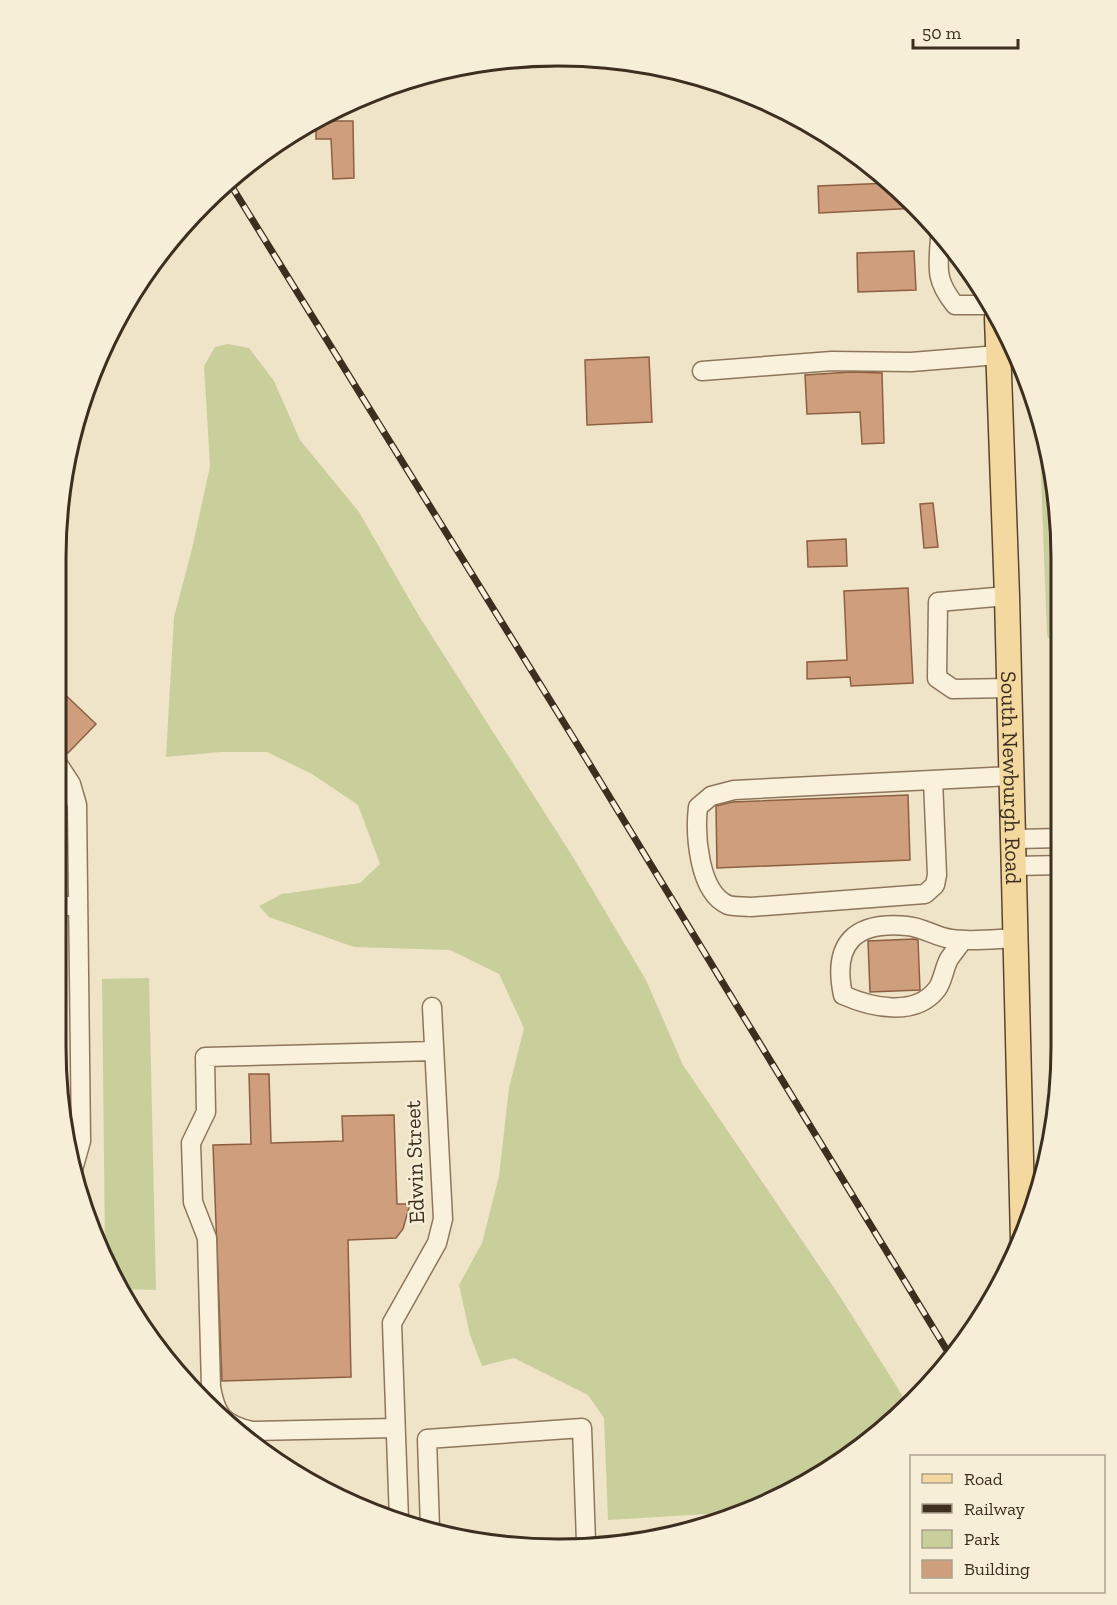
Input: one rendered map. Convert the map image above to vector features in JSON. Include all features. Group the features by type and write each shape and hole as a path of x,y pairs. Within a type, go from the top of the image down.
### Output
{"main road":[{"name":"South Newburgh Road","path":"997,336 1007,596 1022,1212"}],"street":[{"path":"940,247 942,288 955,305 981,305"},
{"path":"702,371 832,361 911,362 998,355"},
{"path":"1007,596 938,602 937,678 953,688 1008,688"},
{"path":"66,776 71,784 77,805 81,1141 78,1153"},
{"path":"933,780 937,875 935,885 925,894 751,907 727,905 714,892 702,869 695,832 698,807 711,796 734,790 1011,776"},
{"path":"1013,839 1051,838"},
{"path":"1014,866 1051,865"},
{"path":"66,906 78,906"},
{"path":"963,940 949,960 937,989 921,1003 892,1008 868,1006 843,995 838,973 847,941 867,927 908,926 941,937 963,940 1016,938"},
{"name":"Edwin Street","path":"399,1513 392,1323 438,1243 443,1219 432,1007"},
{"path":"213,1398 211,1387 207,1238 192,1202 191,1143 206,1112 205,1057 434,1051"},
{"path":"251,1431 395,1428"},
{"path":"430,1522 427,1439 582,1428 586,1538"}],"green space":[{"path":"228,344 249,348 274,381 300,440 359,512 419,616 573,857 646,980 683,1065 839,1295 904,1398 832,1456 805,1473 747,1502 715,1513 608,1520 604,1418 588,1395 514,1358 482,1366 470,1335 459,1285 482,1243 499,1176 509,1088 524,1028 499,974 450,950 354,947 269,917 259,906 282,894 360,883 380,864 358,805 312,774 267,752 221,752 166,757 174,617 210,466 204,366 215,347"},
{"path":"1040,455 1050,526 1051,641 1047,636"},
{"path":"149,978 156,1290 130,1289 105,1239 102,979"}],"building":[{"path":"333,121 353,121 354,178 333,179 331,139 316,139 316,130"},
{"path":"877,184 906,209 819,213 818,186"},
{"path":"914,251 916,290 858,292 857,253"},
{"path":"649,357 652,422 587,425 585,360"},
{"path":"851,372 882,373 884,443 862,444 860,412 807,414 805,375"},
{"path":"933,503 938,547 924,548 920,504"},
{"path":"846,539 847,566 808,567 807,541"},
{"path":"908,588 913,683 851,686 850,677 807,679 807,662 847,660 844,591"},
{"path":"66,696 96,724 68,753 66,751"},
{"path":"908,795 910,860 717,868 716,806 732,802"},
{"path":"918,940 920,990 870,992 868,941"},
{"path":"249,1074 269,1074 271,1143 343,1141 342,1116 394,1115 397,1204 410,1204 403,1229 396,1238 348,1240 351,1377 222,1381 213,1145 251,1144"}],"railway":[{"path":"233,189 587,760 946,1349"}]}
